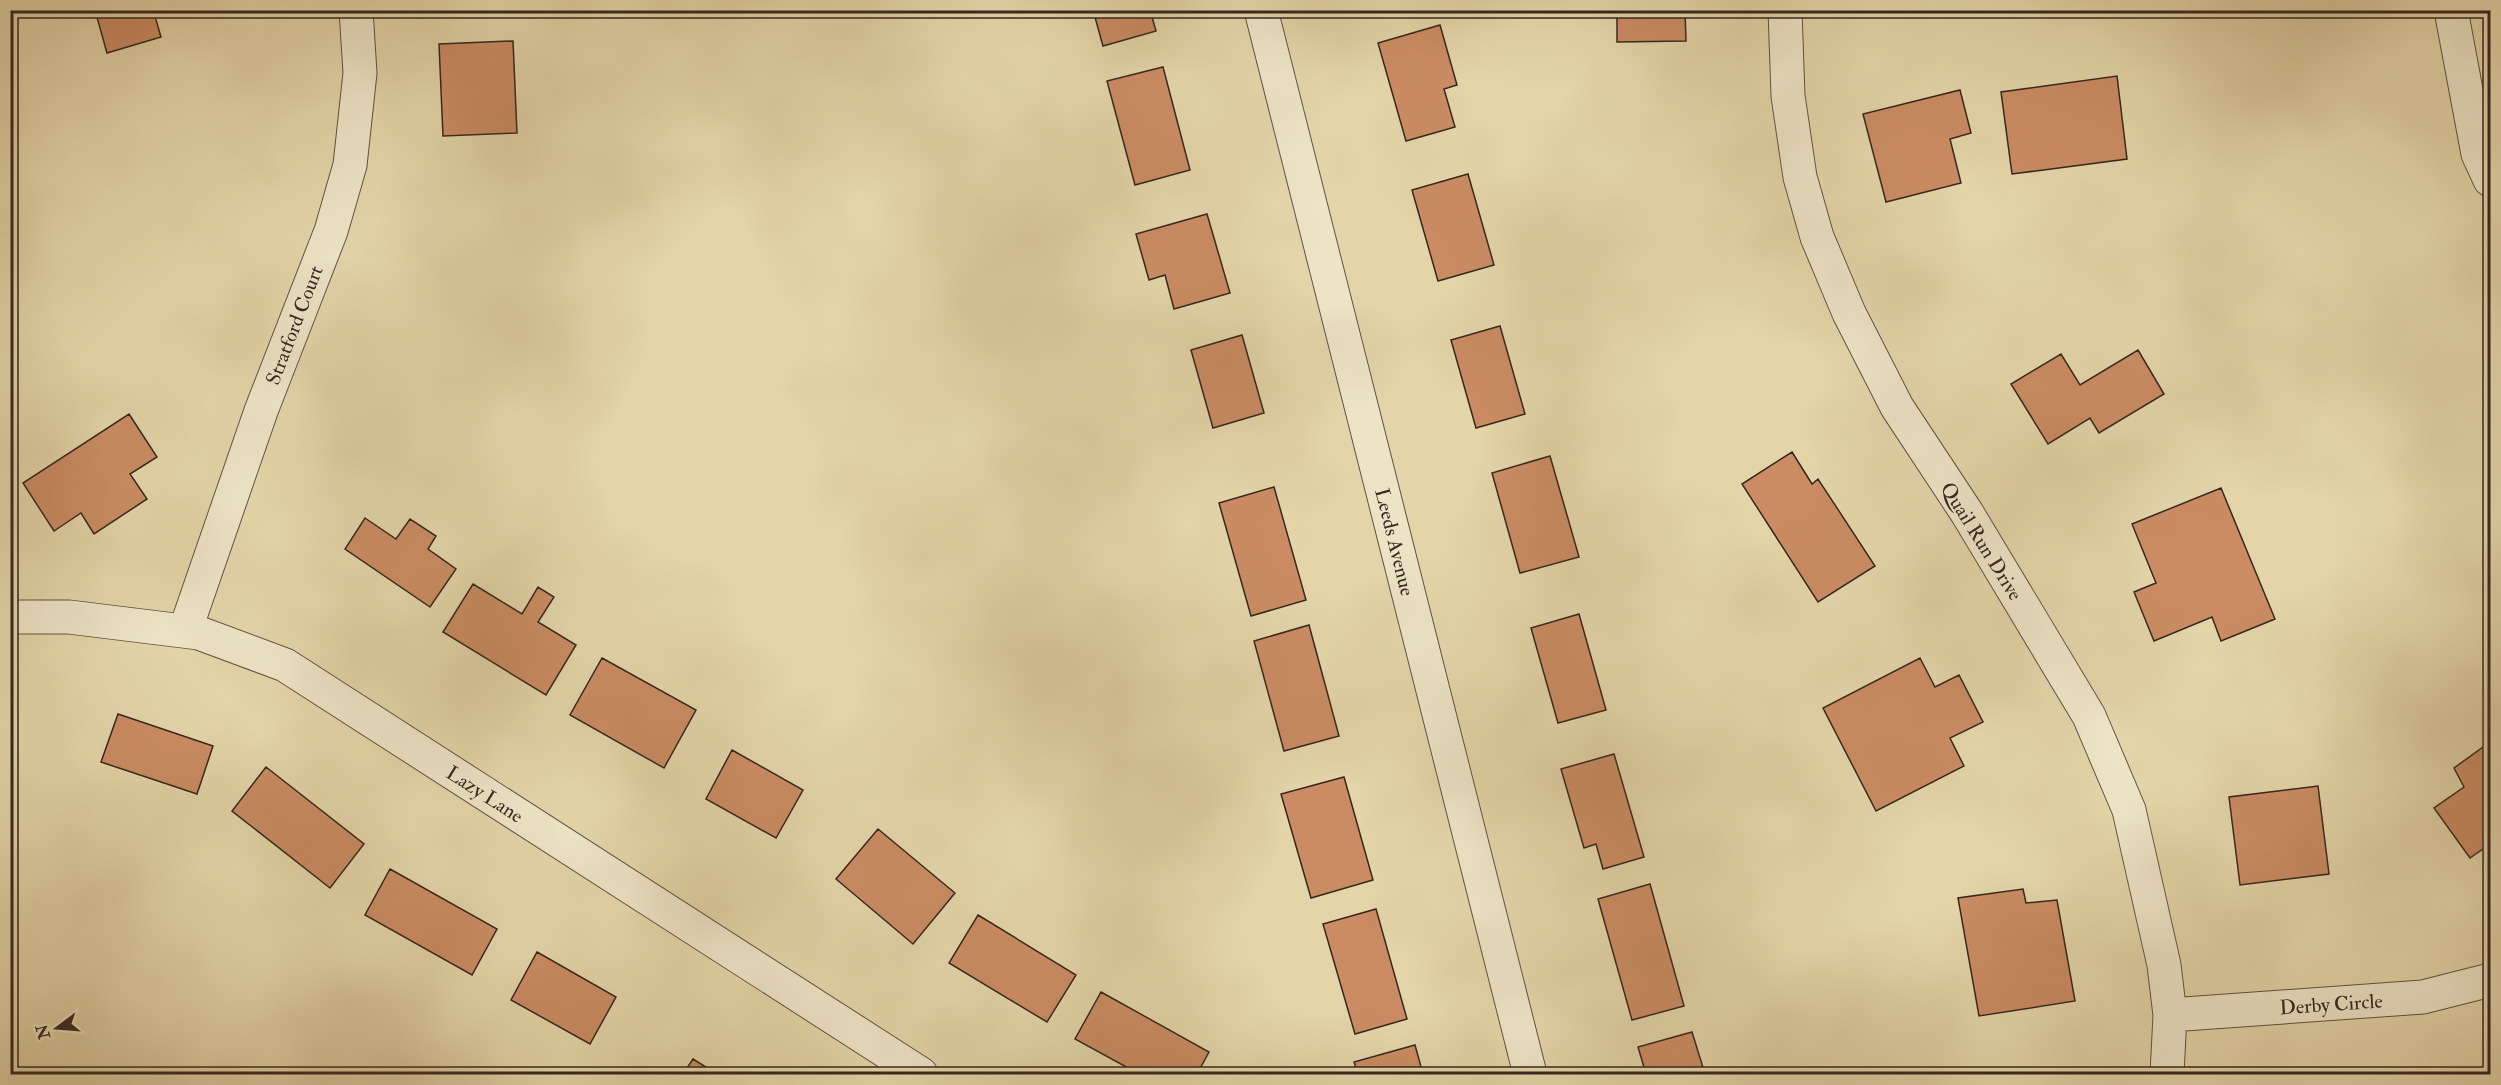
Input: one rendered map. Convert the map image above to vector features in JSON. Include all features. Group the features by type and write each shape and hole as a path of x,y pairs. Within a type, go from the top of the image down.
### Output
{"street":[{"name":"Stratford Court","path":"185,631 261,411 330,231 350,165 360,73 356,10"},
{"name":"Leeds Avenue","path":"1261,10 1530,1074"},
{"name":"Quail Run Drive","path":"1785,10 1788,96 1800,177 1817,237 1849,314 1897,407 1967,513 2089,716 2129,810 2164,965 2170,1015 2167,1074"},
{"path":"2451,10 2478,154 2490,180"},
{"name":"Lazy Lane","path":"10,617 69,617 199,633 285,665 921,1074"},
{"name":"Derby Circle","path":"2170,1015 2423,997 2490,980"}],"building":[{"path":"95,10 164,10 154,13 161,37 107,53"},
{"path":"1093,10 1150,10 1156,31 1103,46"},
{"path":"1617,10 1685,10 1686,41 1617,42"},
{"path":"1440,25 1457,85 1444,89 1455,127 1406,141 1378,43"},
{"path":"513,41 517,133 443,136 439,44"},
{"path":"1163,67 1190,170 1135,185 1107,81"},
{"path":"2117,76 2127,159 2012,174 2001,92"},
{"path":"1960,90 1971,133 1950,139 1961,183 1886,202 1863,114"},
{"path":"1468,174 1494,265 1438,281 1412,190"},
{"path":"1207,214 1230,293 1174,309 1165,275 1149,280 1136,234"},
{"path":"1500,326 1525,414 1476,428 1451,340"},
{"path":"1242,335 1264,413 1213,428 1191,350"},
{"path":"2138,350 2164,394 2099,433 2090,418 2048,444 2011,384 2061,354 2080,385"},
{"path":"129,414 157,457 130,474 147,499 94,534 81,513 54,531 23,483"},
{"path":"1792,452 1812,484 1818,479 1875,566 1818,602 1742,484"},
{"path":"1550,456 1579,557 1520,573 1492,473"},
{"path":"1274,487 1306,600 1251,616 1219,503"},
{"path":"2221,488 2275,619 2221,641 2212,617 2154,641 2134,592 2156,583 2132,524"},
{"path":"365,518 396,539 410,519 436,536 428,549 456,569 430,607 345,549"},
{"path":"473,584 522,614 538,587 554,597 538,622 576,645 546,695 443,632"},
{"path":"1579,614 1606,710 1558,723 1531,628"},
{"path":"1309,625 1339,736 1284,751 1254,641"},
{"path":"602,658 696,710 664,768 570,715"},
{"path":"1920,658 1935,687 1959,675 1983,722 1950,738 1964,766 1876,811 1823,708"},
{"path":"118,714 213,746 197,794 101,762"},
{"path":"2490,742 2490,844 2470,858 2434,808 2464,787 2454,768"},
{"path":"732,750 803,790 776,838 706,799"},
{"path":"1614,754 1644,857 1603,869 1596,844 1584,848 1561,769"},
{"path":"266,767 364,844 330,888 232,811"},
{"path":"1344,777 1373,880 1311,898 1281,794"},
{"path":"2318,786 2329,874 2240,885 2229,797"},
{"path":"878,829 955,893 913,944 836,879"},
{"path":"390,869 497,929 472,975 365,915"},
{"path":"1650,884 1684,1006 1632,1020 1598,899"},
{"path":"2023,889 2026,903 2057,900 2075,1001 1979,1016 1958,898"},
{"path":"1376,909 1407,1019 1355,1034 1323,924"},
{"path":"978,915 1076,975 1047,1022 949,963"},
{"path":"537,952 616,997 590,1044 511,1000"},
{"path":"1101,992 1209,1052 1197,1074 1139,1074 1075,1039"},
{"path":"1692,1032 1705,1074 1646,1074 1638,1047"},
{"path":"1415,1045 1423,1074 1358,1074 1354,1062"},
{"path":"693,1059 717,1074 683,1074"}]}
